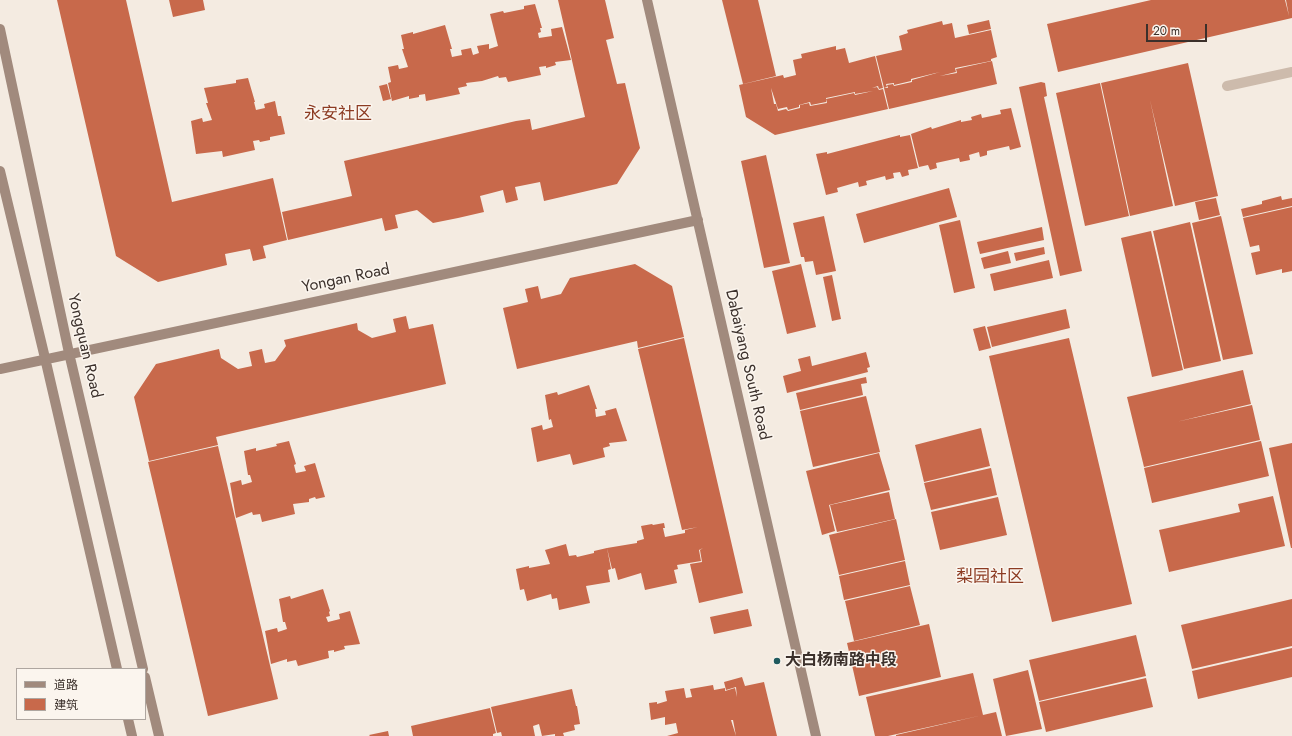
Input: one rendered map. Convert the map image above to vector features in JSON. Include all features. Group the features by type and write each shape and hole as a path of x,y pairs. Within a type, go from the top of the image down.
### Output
{"street":[{"name":"Dabaiyang South Road","path":"647,0 816,736"},
{"name":"Yongquan Road","path":"0,29 69,353 143,668"},
{"path":"1227,86 1292,72"},
{"path":"0,171 45,358 116,668"},
{"name":"Yongan Road","path":"0,369 45,358 698,220"},
{"path":"146,681 159,736"},
{"path":"128,720 132,736"}],"building":[{"path":"57,0 126,0 172,202 273,178 287,240 263,246 266,258 253,261 250,249 225,254 227,265 158,282 116,256"},
{"path":"169,0 203,0 205,10 173,17"},
{"path":"558,0 605,0 614,38 606,40 617,84 625,83 640,148 617,184 544,201 540,182 515,187 518,200 506,203 503,190 480,196 484,212 458,218 433,223 417,210 395,215 398,228 385,231 382,218 288,240 282,212 352,196 344,161 516,121 530,119 532,130 585,117"},
{"path":"722,0 758,0 776,76 743,84"},
{"path":"1151,0 1285,0 1289,16 1286,0 1292,0 1292,18 1058,72 1047,24"},
{"path":"535,4 542,28 540,28 541,32 538,33 539,38 552,36 551,29 562,27 571,60 555,62 556,65 546,68 546,66 539,67 541,75 508,82 506,77 499,78 498,76 482,81 476,54 479,53 477,46 489,44 489,49 498,46 490,14 524,9 524,6"},
{"path":"989,20 991,29 969,34 967,25"},
{"path":"942,21 943,25 952,23 955,38 991,30 997,57 991,59 991,61 955,68 956,72 940,76 957,73 956,69 992,61 997,84 889,109 876,56 902,50 899,36 908,33 907,30","holes":["940,72 912,80 912,82 894,86 893,84 887,85 888,88 884,88 887,87 886,84 894,83 894,85"]},
{"path":"445,25 452,49 450,49 452,57 462,55 461,50 471,48 473,55 476,54 482,81 466,83 467,86 458,88 460,94 426,101 425,94 419,95 419,97 409,99 409,96 392,101 388,83 391,82 388,67 398,65 399,69 408,67 402,49 404,49 401,35 413,32 413,34"},
{"path":"836,46 836,50 845,48 849,63 875,56 883,88 879,89 878,86 872,88 877,87 879,90 883,89 888,109 775,135 746,117 739,85 783,75 784,78 796,75 793,60 802,58 801,54","holes":["771,88 778,109 787,107 788,110 799,107 799,105 810,102 811,105 826,102 826,99 827,103 810,106 809,103 800,105 800,108 788,111 786,109 778,111 776,104 774,104","873,91 855,95 854,93 826,98 855,92 855,94"]},
{"path":"1188,63 1218,196 1175,206 1150,100 1173,206 1130,216 1101,83"},
{"path":"248,78 256,110 265,108 264,104 275,101 278,116 281,116 285,134 270,137 270,140 260,142 259,140 253,141 255,150 223,157 222,151 196,154 191,121 202,118 203,122 212,120 206,103 208,103 204,88 236,83 236,80"},
{"path":"1041,82 1045,83 1047,96 1044,97 1082,271 1060,276 1019,87"},
{"path":"1100,83 1129,216 1085,226 1056,93"},
{"path":"387,84 391,99 383,101 379,86"},
{"path":"1011,108 1021,147 1010,150 1009,146 987,151 987,155 980,157 979,152 969,155 970,160 960,162 959,158 936,163 937,168 930,170 928,165 919,167 911,134 931,127 932,129 961,120 961,122 972,120 971,117 981,114 982,118 1001,114 1000,110"},
{"path":"900,135 900,137 910,135 918,168 908,170 909,175 902,177 900,172 893,173 894,178 886,180 885,176 866,181 867,185 859,187 858,182 837,188 838,192 826,195 816,154 827,152 827,154"},
{"path":"766,155 790,263 764,268 741,161"},
{"path":"949,188 957,217 864,243 856,214"},
{"path":"1281,196 1282,200 1292,198 1292,206 1243,217 1241,209 1262,204 1262,201"},
{"path":"1216,198 1220,215 1199,220 1195,202"},
{"path":"1292,207 1292,271 1282,273 1282,269 1256,275 1251,253 1260,251 1259,245 1250,247 1243,218"},
{"path":"824,216 836,271 816,275 813,261 805,262 804,257 801,257 793,223"},
{"path":"1221,216 1253,354 1223,360 1192,223"},
{"path":"960,220 975,288 954,293 939,225"},
{"path":"1190,222 1221,361 1184,369 1153,231"},
{"path":"1042,227 1044,240 980,254 977,242"},
{"path":"1151,231 1183,370 1152,377 1121,238"},
{"path":"1044,247 1045,254 1016,261 1014,253"},
{"path":"1008,251 1011,263 984,269 981,258"},
{"path":"1049,260 1053,278 994,291 990,274"},
{"path":"635,264 672,286 684,337 638,348 637,341 517,369 503,308 528,302 525,289 538,286 541,299 561,294 570,278"},
{"path":"801,264 816,327 787,334 772,271"},
{"path":"832,275 841,319 832,321 823,277"},
{"path":"1066,309 1070,328 992,347 987,327"},
{"path":"406,316 409,329 433,324 446,384 216,437 218,445 149,461 134,397 156,364 219,349 221,358 238,369 252,366 249,352 262,349 265,363 275,361 286,346 284,340 357,323 358,330 372,338 396,332 393,319"},
{"path":"985,326 991,348 979,351 973,329"},
{"path":"684,338 743,593 699,603 690,564 702,562 700,550 703,548 699,550 701,561 677,565 678,569 674,570 677,583 645,590 641,573 618,580 615,568 612,569 607,548 637,543 637,541 644,539 641,526 664,523 665,528 663,528 665,537 685,533 685,530 698,527 682,530 638,349"},
{"path":"1069,338 1132,604 1052,622 989,356"},
{"path":"866,352 870,367 867,368 868,372 787,393 783,376 801,371 798,359 810,356 812,366"},
{"path":"1243,370 1251,404 1176,422 1252,405 1260,440 1144,467 1127,397"},
{"path":"866,377 867,383 861,384 863,395 800,410 796,393"},
{"path":"589,385 597,409 595,409 596,417 606,415 605,411 616,408 627,441 609,443 610,446 603,448 605,457 573,465 570,454 537,462 531,428 542,425 543,430 553,427 551,419 549,420 545,395 557,392 558,395"},
{"path":"866,396 880,452 813,467 800,411"},
{"path":"981,428 990,466 924,482 915,445"},
{"path":"289,441 296,464 294,465 296,473 306,471 304,466 315,463 325,497 316,499 315,497 309,499 309,502 293,504 295,514 262,522 260,514 253,515 252,512 236,518 230,483 241,480 242,485 252,482 250,475 248,475 244,451 256,448 256,451 277,446 276,444"},
{"path":"1261,441 1269,476 1152,503 1144,468"},
{"path":"1292,443 1292,548 1291,548 1269,448"},
{"path":"218,446 278,699 208,716 148,462"},
{"path":"879,453 890,490 829,505 835,531 822,535 806,471"},
{"path":"991,468 997,495 931,510 924,483"},
{"path":"889,492 895,519 837,532 830,505"},
{"path":"1273,496 1285,546 1169,572 1159,530 1240,512 1238,504"},
{"path":"998,497 1007,535 940,550 931,512"},
{"path":"896,519 905,560 839,575 829,535"},
{"path":"566,544 569,556 576,555 577,557 607,548 611,569 608,570 610,582 586,586 590,603 559,610 557,598 552,599 551,594 527,601 524,589 520,590 516,569 550,564 545,550"},
{"path":"905,561 910,585 844,600 839,576"},
{"path":"910,586 920,625 854,641 845,601"},
{"path":"323,589 330,611 330,616 326,617 328,622 340,619 339,614 350,611 360,644 344,646 345,649 334,652 334,650 328,651 329,658 298,666 296,660 287,662 287,659 271,664 265,631 277,628 278,632 287,629 285,622 283,622 279,599 290,596 291,599"},
{"path":"1292,599 1292,646 1192,669 1181,625"},
{"path":"748,609 752,626 714,634 710,617"},
{"path":"929,624 941,677 859,696 847,643"},
{"path":"1136,635 1146,676 1039,701 1029,660"},
{"path":"1292,648 1292,677 1198,699 1192,671"},
{"path":"1028,670 1042,729 1006,736 993,679"},
{"path":"973,673 983,715 888,736 875,736 866,697"},
{"path":"742,677 745,686 764,682 777,736 667,736 678,733 676,723 665,725 665,717 651,720 649,703 657,702 657,704 667,701 665,691 684,688 686,698 692,697 690,689 713,685 714,690 725,688 725,691 735,688 737,697 736,687 726,690 724,682","holes":["731,720 733,720 736,736"]},
{"path":"1146,678 1153,707 1046,732 1039,702"},
{"path":"572,689 580,724 574,725 575,730 563,733 564,736 555,736 555,734 542,736 539,724 533,726 535,736 502,736 501,732 497,733 491,707"},
{"path":"490,708 496,733 493,734 493,736 413,736 411,726"},
{"path":"996,712 1002,736 896,736 896,735"},
{"path":"388,731 389,736 369,735"}],"place":[{"name":"大白杨南路中段","path":"777,661"}],"district":[{"name":"永安社区","path":"338,115"},
{"name":"梨园社区","path":"990,578"}]}
